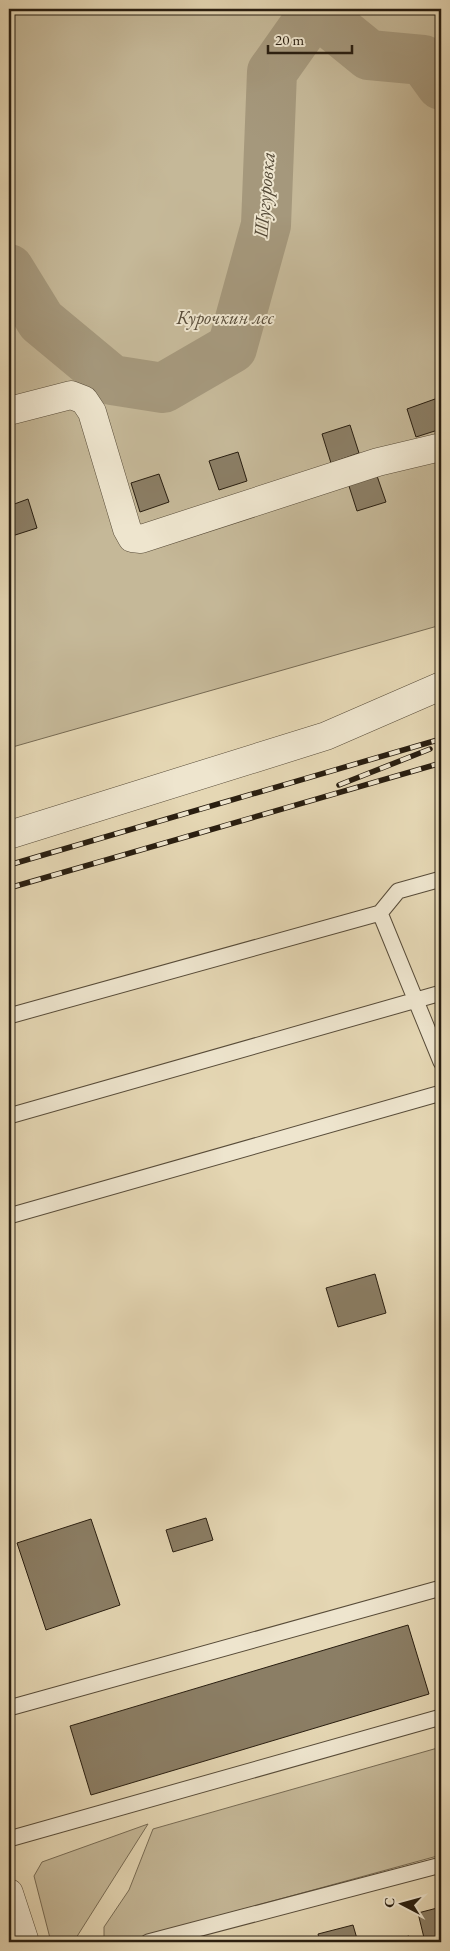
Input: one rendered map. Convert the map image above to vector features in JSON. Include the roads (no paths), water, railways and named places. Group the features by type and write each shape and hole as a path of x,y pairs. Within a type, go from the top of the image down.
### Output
{"street":[{"path":"9,411 71,395 84,400 92,412 127,529 132,538 141,539 378,462 441,447"},
{"path":"9,835 326,736 441,686"},
{"path":"9,1892 25,1942"}],"lane":[{"path":"9,1016 380,912 398,891 441,879"},
{"path":"380,912 441,1062"},
{"path":"9,1116 441,993"},
{"path":"9,1216 441,1093"},
{"path":"9,1708 441,1588"},
{"path":"9,1839 441,1717"},
{"path":"148,1942 441,1864"}],"waterway":[{"name":"Шугуровка","path":"9,269 41,321 112,380 163,388 232,348 266,225 272,72 315,11 369,55 423,60 441,85"}],"railway":[{"path":"9,865 441,739"},
{"path":"339,785 430,749"},
{"path":"9,888 441,763"}],"park label":[{"name":"Курочкин лес","path":"225,317"}]}
